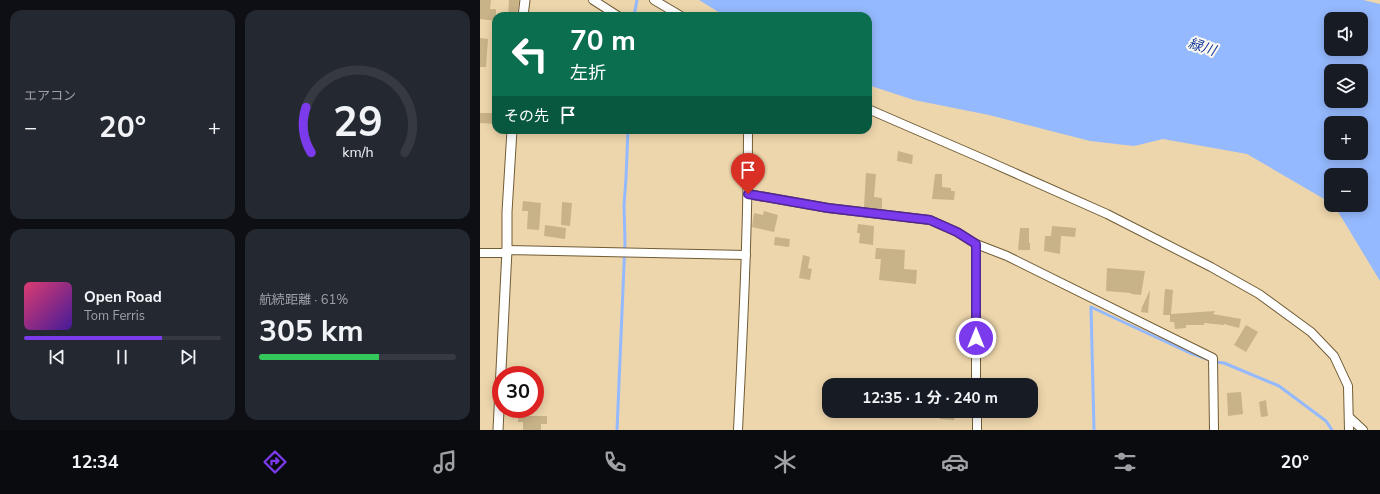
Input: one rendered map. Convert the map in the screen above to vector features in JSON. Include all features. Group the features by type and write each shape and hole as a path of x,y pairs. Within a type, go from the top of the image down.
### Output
{"street":[{"path":"523,12 524,0"},
{"path":"593,0 612,12"},
{"path":"654,0 674,12"},
{"path":"872,111 974,154 1107,214 1210,267 1258,294 1311,332 1334,356 1348,386 1349,430"},
{"path":"498,430 512,134"},
{"path":"738,430 746,255 748,134"},
{"path":"748,194 828,208 930,220 957,232 976,244 1006,256 1213,358 1214,430"},
{"path":"976,244 976,378"},
{"path":"480,253 503,253 507,250 746,255"},
{"path":"1349,417 1363,430"},
{"path":"976,418 977,430"}],"water":[{"name":"緑川","path":"699,0 1363,0 1380,4 1380,281 1338,212 1368,212 1368,168 1324,168 1324,199 1247,154 1163,139 1134,146 1090,141 989,115 914,100 872,86 872,12 718,12"}],"building":[{"path":"480,0 491,0 490,9 496,9 496,12 492,12 492,20 480,19"},
{"path":"509,0 519,0 518,12 508,12"},
{"path":"480,38 488,39 486,67 480,67"},
{"path":"480,113 492,113 492,124 480,123"},
{"path":"898,151 913,155 912,164 897,161"},
{"path":"866,173 876,174 874,197 882,198 882,209 864,207"},
{"path":"935,174 942,174 942,187 951,188 951,191 955,191 954,200 932,199"},
{"path":"523,201 541,203 539,230 527,229 528,211 522,211"},
{"path":"562,202 572,203 570,226 561,225"},
{"path":"764,211 778,215 774,232 752,227 754,213 763,215"},
{"path":"858,224 874,226 873,245 859,243 860,233 857,233"},
{"path":"545,225 566,228 565,239 544,236"},
{"path":"1052,226 1076,228 1075,237 1061,236 1060,254 1044,251 1045,236 1051,236"},
{"path":"1020,228 1029,228 1030,250 1018,250"},
{"path":"775,237 790,239 789,247 774,245"},
{"path":"876,248 905,250 904,269 917,270 916,284 879,280 881,259 875,259"},
{"path":"803,255 810,257 808,268 812,269 810,280 799,278"},
{"path":"1107,268 1145,271 1141,295 1106,291"},
{"path":"1165,289 1173,290 1171,314 1215,311 1213,314 1241,319 1239,328 1224,324 1204,323 1204,325 1186,325 1186,328 1175,329 1174,322 1170,322 1170,315 1163,315"},
{"path":"1150,290 1148,313 1141,312 1142,307"},
{"path":"1246,325 1258,332 1246,352 1234,345"},
{"path":"1241,392 1243,414 1228,416 1227,393"},
{"path":"1266,400 1268,416 1261,417 1259,402"},
{"path":"544,416 547,416 547,424 541,424 541,430 523,430 523,422 518,422 518,418 544,418"},
{"path":"940,418 954,418 954,420"}],"waterway":[{"path":"635,12 637,0"},
{"path":"617,430 625,242 624,205 628,134"},
{"path":"1094,430 1091,307 1190,353 1207,359"},
{"path":"1214,362 1224,363 1279,386 1326,421 1332,430"}],"route":[{"path":"748,194 828,208 930,220 957,232 976,244 976,338"}]}
